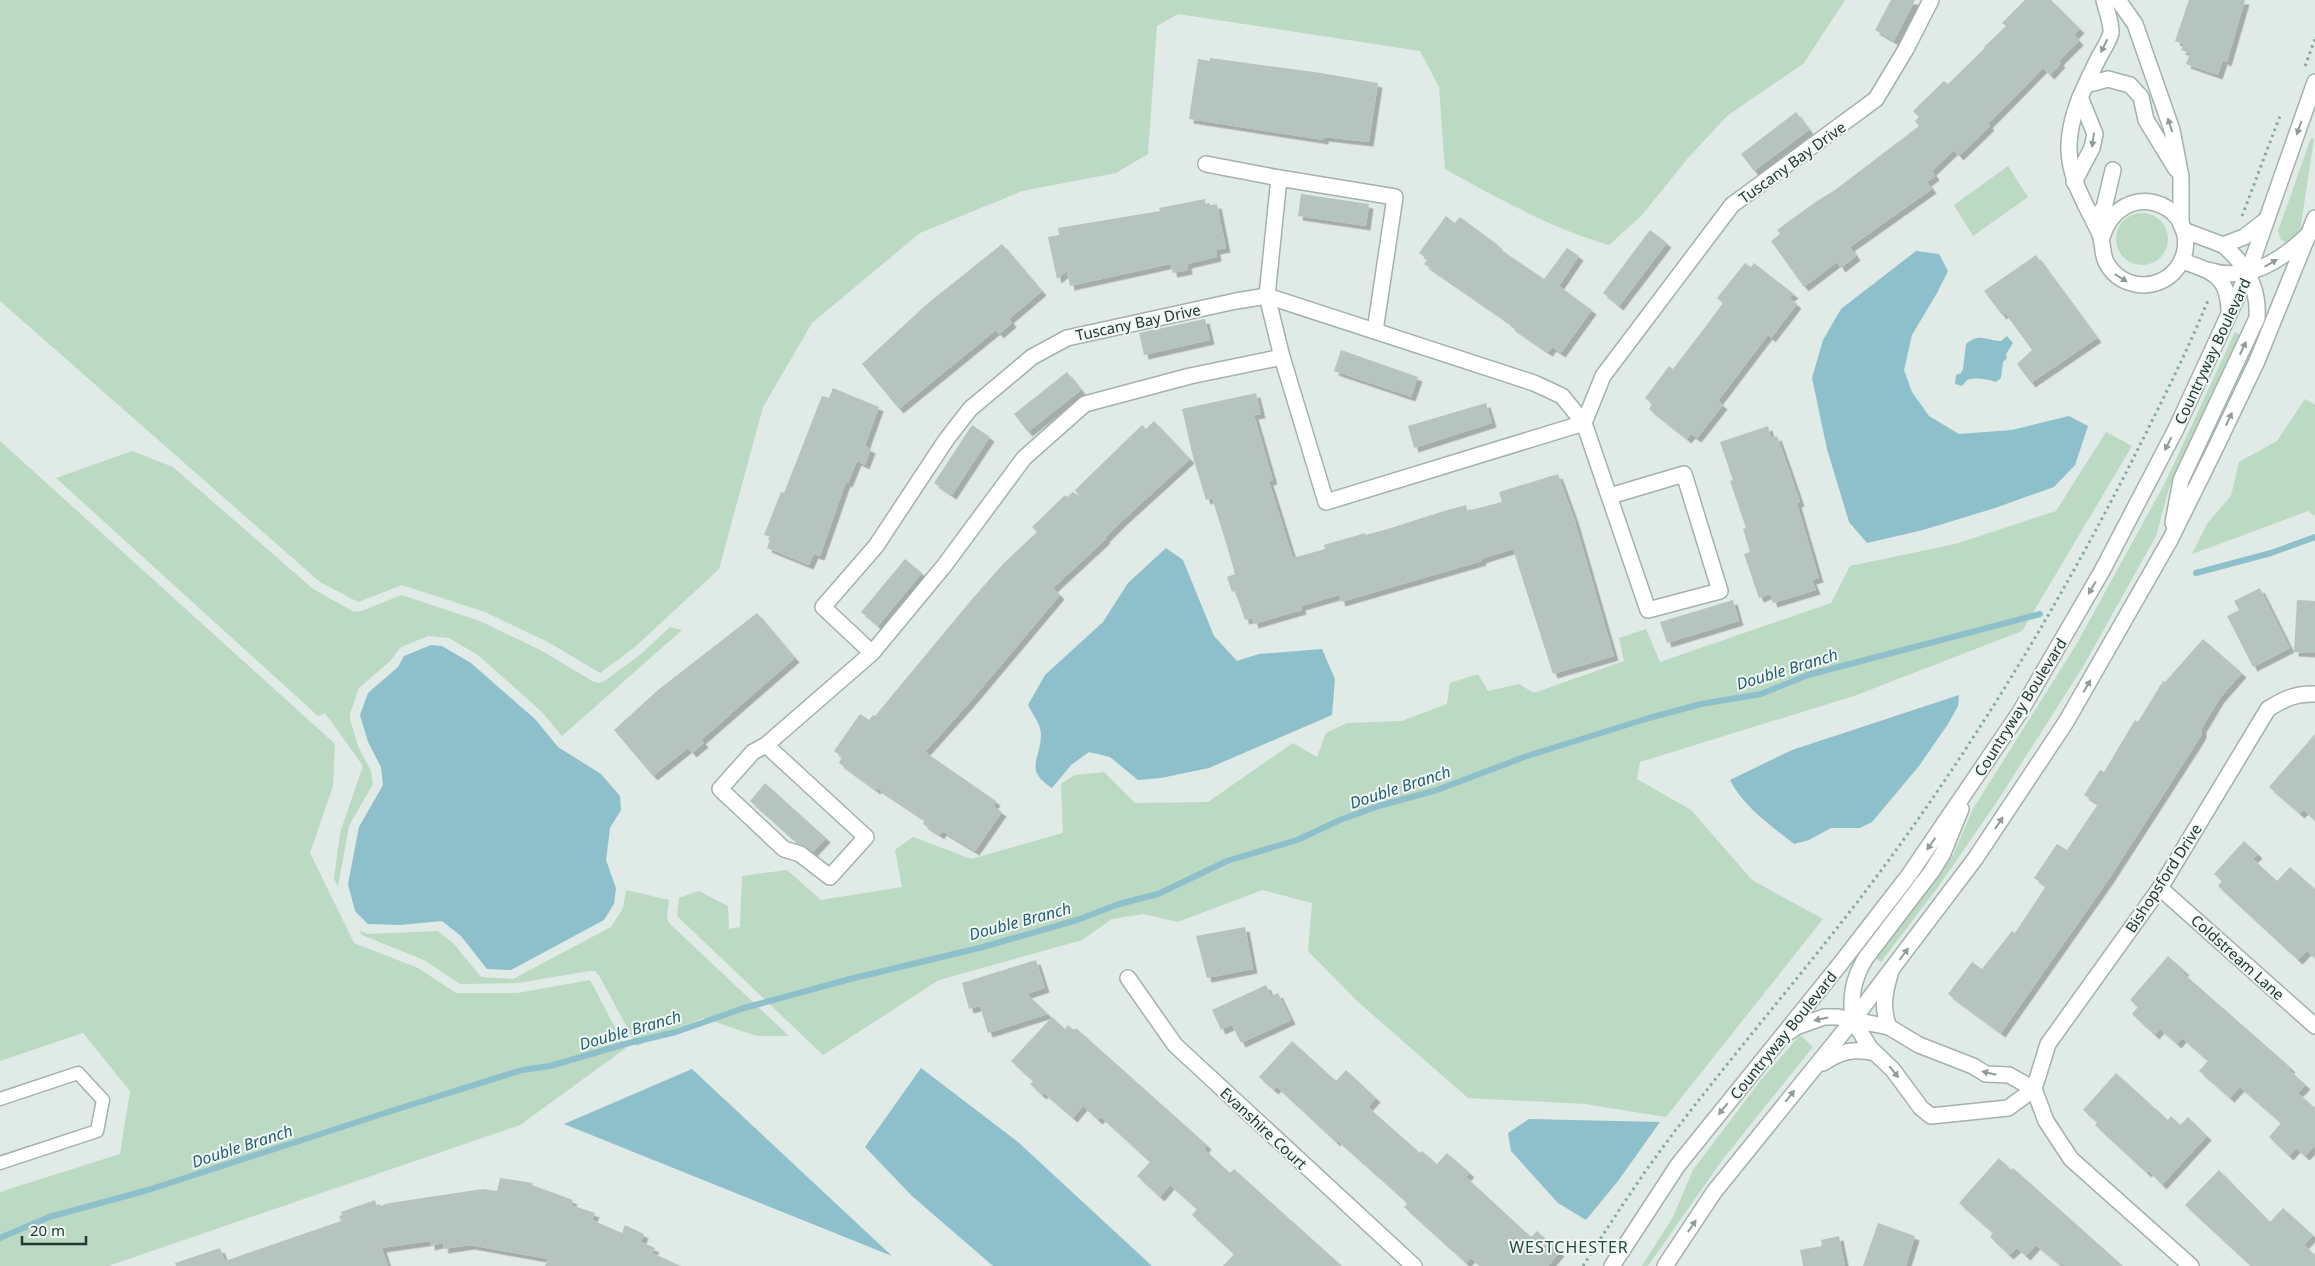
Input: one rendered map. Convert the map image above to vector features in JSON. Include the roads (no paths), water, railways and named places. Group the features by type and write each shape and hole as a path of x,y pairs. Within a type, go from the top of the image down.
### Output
{"street":[{"name":"Tuscany Bay Drive","path":"1584,423 1604,376 1732,205 1876,99 1906,49 1931,0"},
{"path":"2102,236 2074,182 2069,146 2074,111 2111,32 2104,0"},
{"path":"2118,0 2134,24 2166,112 2172,130 2181,177 2182,227 2186,239 2182,261 2174,272 2164,280 2151,285 2138,285 2125,281 2114,273 2106,263 2102,250 2102,236 2106,224 2113,214 2123,206"},
{"path":"2083,91 2108,79 2130,85 2141,97 2146,120 2181,177"},
{"name":"Countryway Boulevard","path":"1612,1266 1678,1165 1909,875 2020,712 2102,571 2176,429 2248,273 2315,82"},
{"path":"2074,182 2092,148 2095,134 2083,91"},
{"path":"1206,164 1395,197 1375,331"},
{"path":"2093,219 2104,208 2113,170"},
{"path":"1278,178 1267,296 1282,356 1326,502 1584,423"},
{"path":"2104,208 2146,201 2169,209 2182,227 2223,245 2236,256 2248,273 2258,303 2256,318 2180,480 2170,540"},
{"path":"1665,1266 1714,1192 1809,1072 1853,1020 1975,859 2061,730 2170,540 2257,361 2315,218"},
{"path":"2223,245 2244,237 2266,220"},
{"path":"2182,261 2208,270 2229,274 2248,273 2264,267 2287,254 2309,233"},
{"path":"2208,270 2224,286 2229,296 2229,314"},
{"name":"Tuscany Bay Drive","path":"872,653 823,607 876,546 946,440 970,409 1032,357 1067,338 1236,301 1267,296 1534,383 1562,396 1584,423 1648,610 1720,591 1684,474 1610,496"},
{"path":"766,745 866,837 830,877 800,854 784,849 720,790 753,752 766,745 872,653 944,566 1024,458 1085,404 1190,376 1282,356"},
{"name":"Bishopsford Drive","path":"2034,1089 2048,1044 2160,888 2268,709 2285,698 2303,693 2315,694"},
{"path":"1970,787 1943,853 1918,892 1865,959 1856,975 1851,1000 1853,1020 1875,1053 1893,1070 1921,1108 1931,1116 2008,1108 2034,1089"},
{"name":"Coldstream Lane","path":"2160,888 2315,1026"},
{"path":"1889,1027 1885,1018 1883,1000 1891,971"},
{"name":"Evanshire Court","path":"1128,978 1175,1045 1414,1266"},
{"path":"1780,1038 1796,1027 1824,1018 1853,1020 1889,1027 1919,1045 1973,1066 1986,1074 2009,1076 2034,1089 2046,1121 2071,1159 2191,1266"},
{"path":"1809,1072 1840,1052 1850,1049 1875,1053"}],"lane":[{"path":"0,1099 78,1073 103,1100 97,1132 0,1163"}],"water":[{"path":"1916,251 1939,254 1948,271 1912,335 1904,370 1912,392 1929,416 1959,434 2012,430 2069,416 2088,426 2075,465 2054,487 1995,508 1923,530 1867,543 1849,522 1827,449 1812,378 1823,340 1841,309"},
{"path":"2007,336 2013,343 2006,354 2007,358 2003,362 2001,378 1996,382 1974,379 1967,380 1962,386 1955,384 1956,375 1961,373 1963,369 1966,344 1975,338 2001,341"},
{"path":"1166,548 1183,560 1214,636 1237,661 1259,654 1322,649 1335,679 1332,715 1209,768 1161,778 1138,780 1110,757 1089,752 1071,765 1052,788 1043,781 1036,769 1041,730 1028,705 1045,675 1103,622 1128,583"},
{"path":"431,645 442,646 471,663 535,719 558,747 601,774 620,796 621,810 610,828 606,860 616,888 614,904 604,920 511,970 487,969 461,936 442,921 400,925 368,924 355,911 348,884 359,827 383,785 381,767 368,742 360,715 368,693 398,667 404,656"},
{"path":"1959,695 1958,706 1948,724 1919,766 1872,822 1860,828 1831,828 1809,840 1794,844 1750,807 1730,780 1792,750"},
{"path":"921,1068 1018,1142 1152,1266 993,1266 912,1196 865,1147"},
{"path":"692,1069 892,1256 564,1124"},
{"path":"1529,1119 1660,1122 1618,1181 1586,1220 1558,1203 1511,1151 1508,1133"}],"waterway":[{"name":"Double Branch","path":"2196,573 2271,553 2315,537"},
{"name":"Double Branch","path":"0,1238 49,1217 148,1190 522,1070 550,1066 629,1043 676,1032 744,1008 850,979 983,947 1077,920 1119,904 1158,894 1227,861 1297,840 1340,820 1379,806 1437,790 1527,756 1649,718 1701,704 1761,694 1808,675 2040,614"}],"district":[{"name":"WESTCHESTER","path":"1569,1247"}]}
